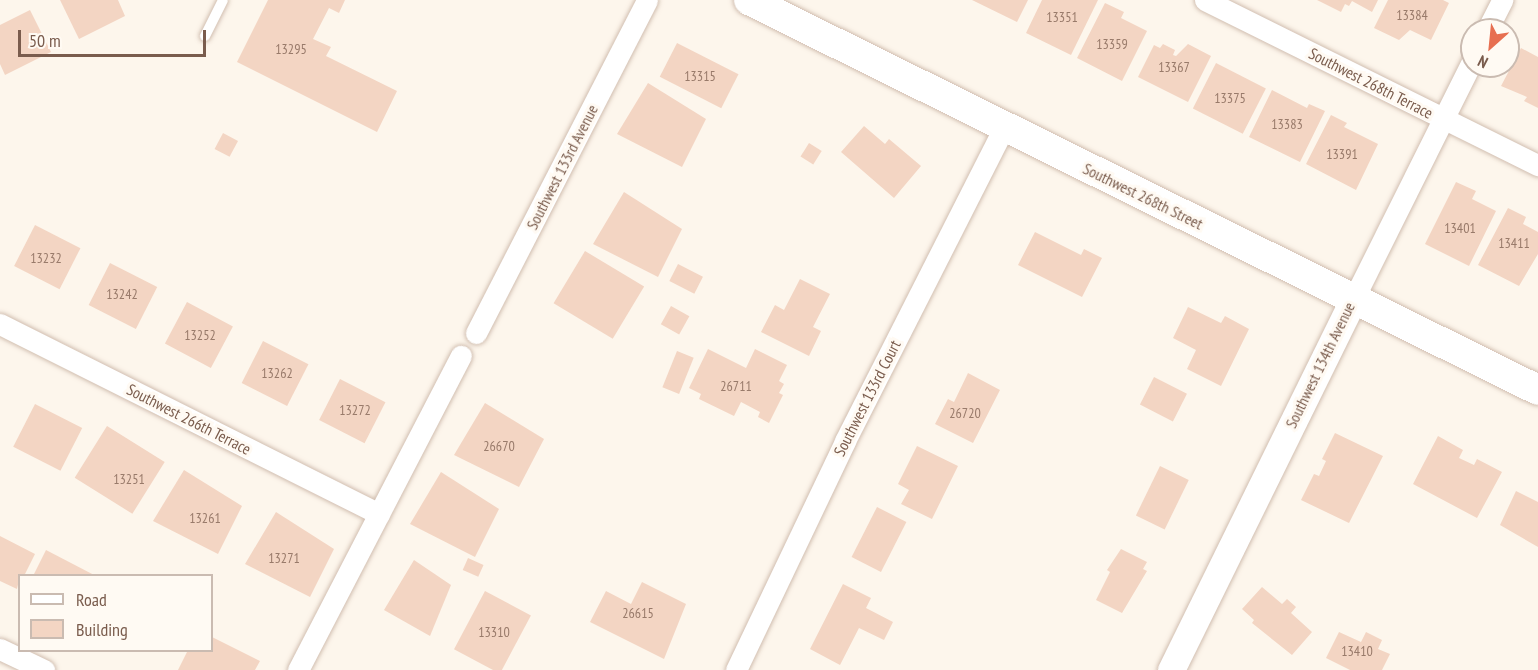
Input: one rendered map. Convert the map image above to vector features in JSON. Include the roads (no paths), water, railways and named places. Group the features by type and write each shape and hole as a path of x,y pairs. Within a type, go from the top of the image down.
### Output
{"main road":[{"name":"Southwest 268th Street","path":"749,0 1538,390"}],"street":[{"name":"Southwest 133rd Avenue","path":"476,333 647,0"},
{"name":"Southwest 268th Terrace","path":"1205,0 1538,165"},
{"path":"1493,18 1502,0"},
{"name":"Southwest 134th Avenue","path":"1173,669 1464,78"},
{"name":"Southwest 133rd Court","path":"736,670 845,441 1004,128"},
{"name":"Southwest 266th Terrace","path":"0,324 379,514"},
{"path":"298,670 461,356"},
{"path":"0,649 44,670"}],"lane":[{"path":"206,36 223,0"}]}
